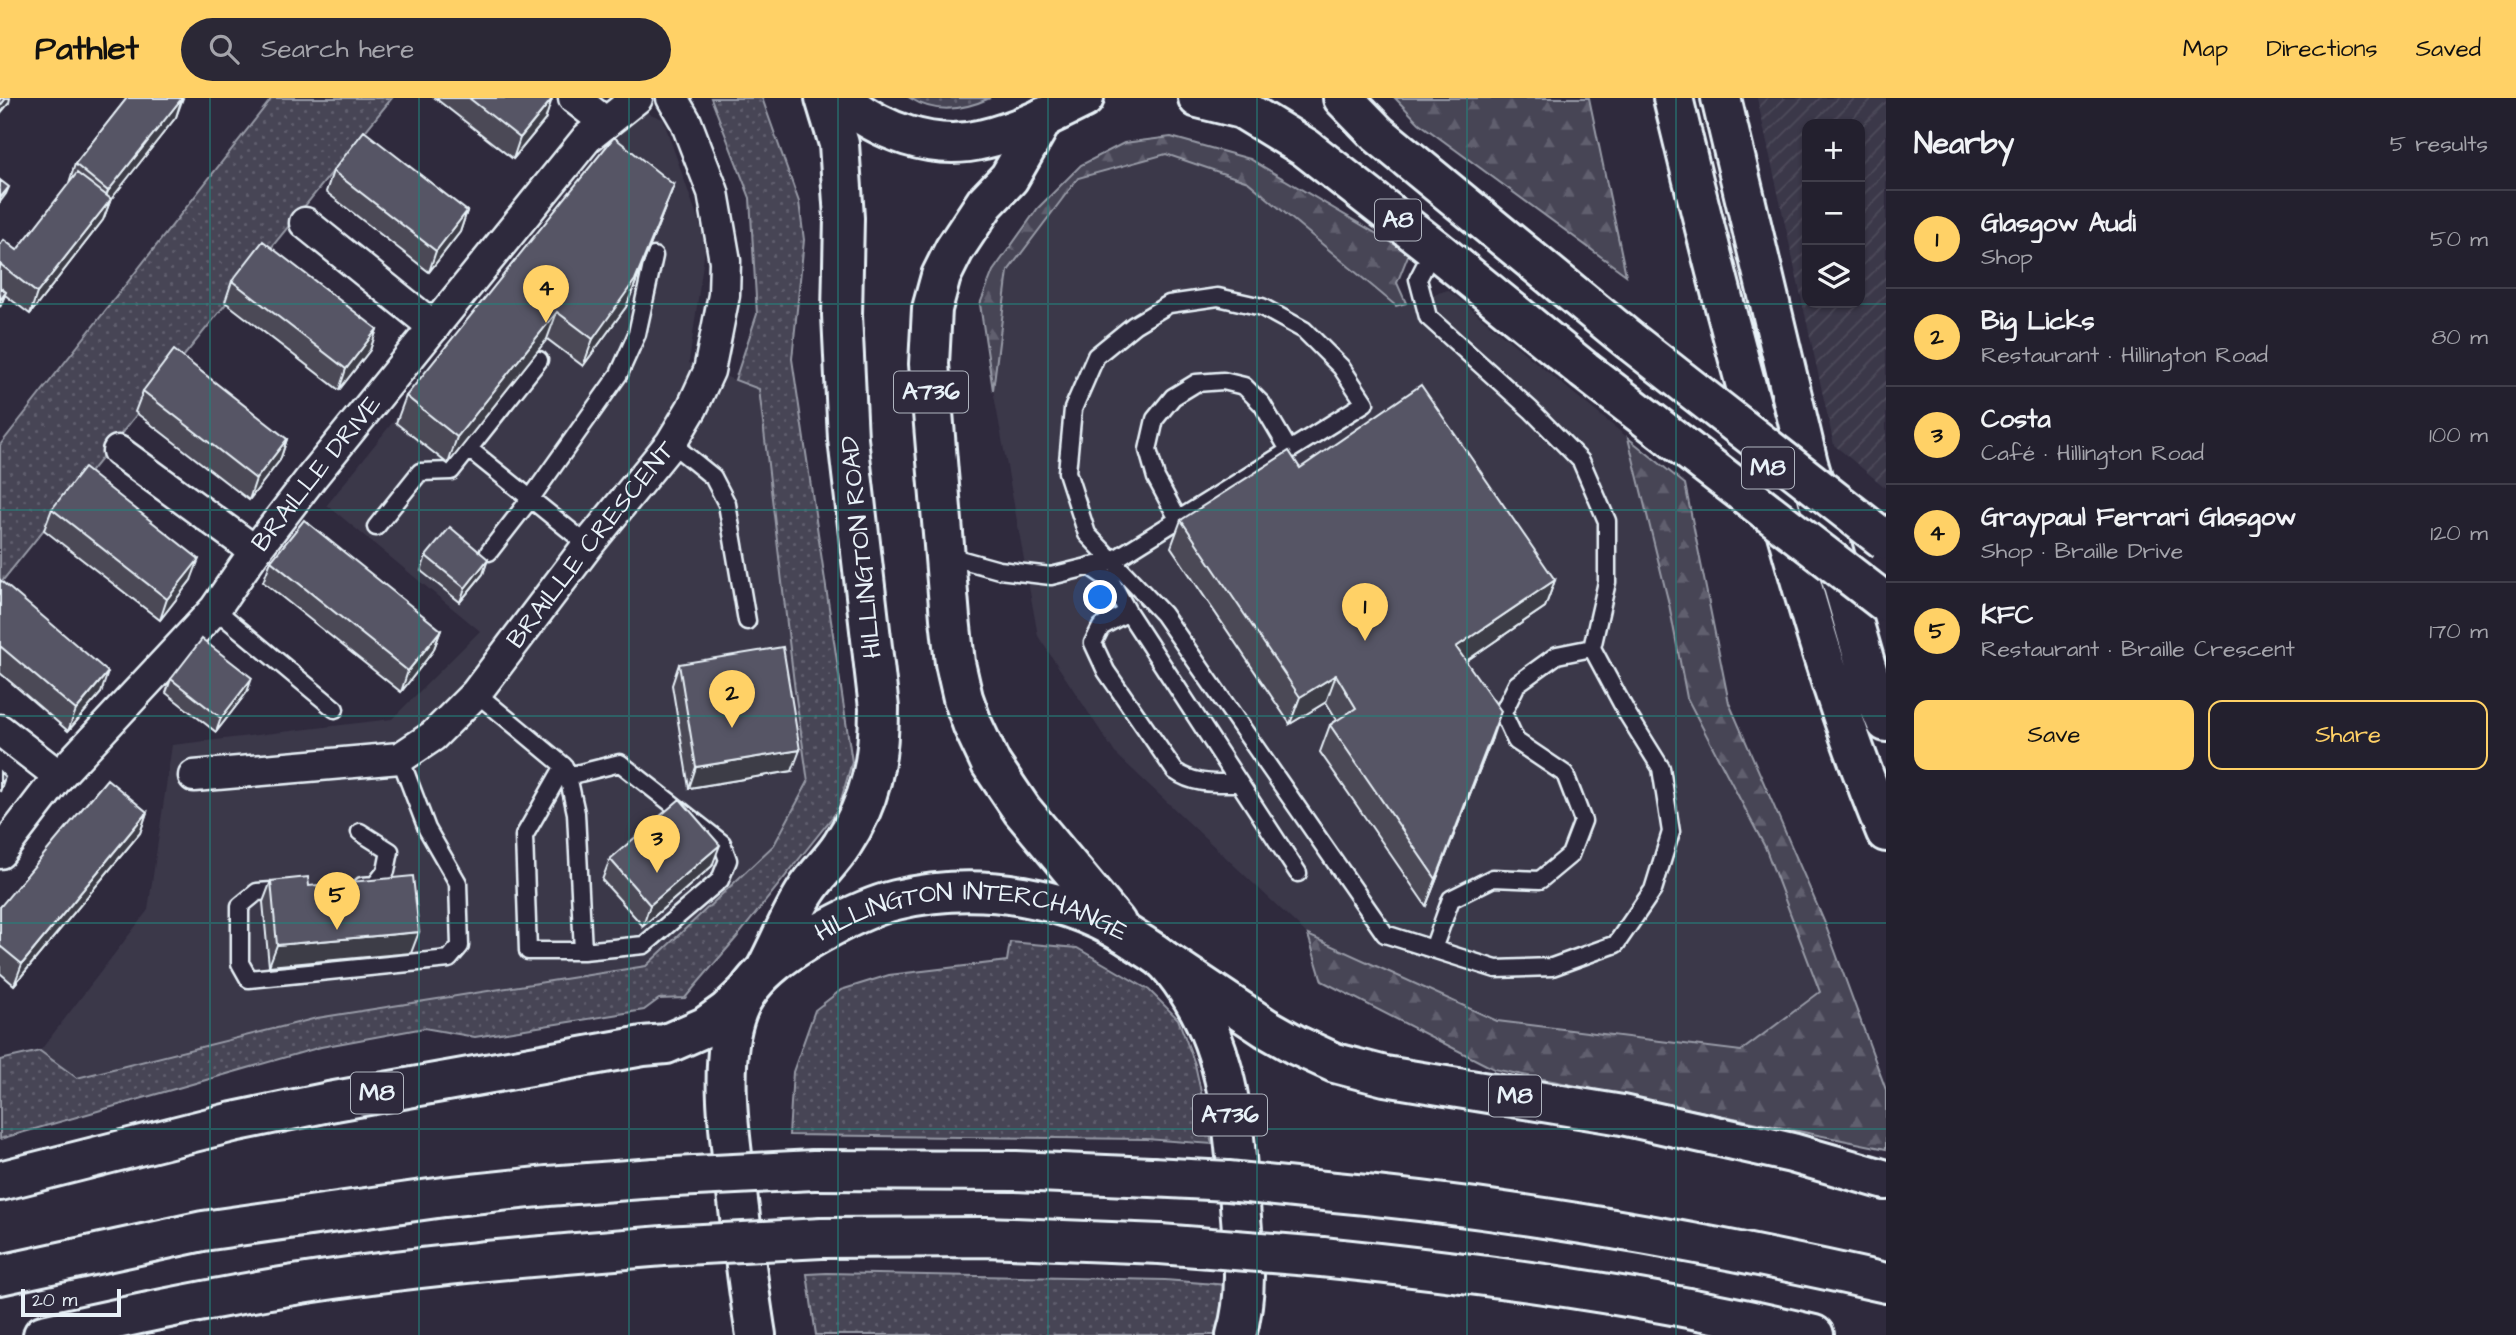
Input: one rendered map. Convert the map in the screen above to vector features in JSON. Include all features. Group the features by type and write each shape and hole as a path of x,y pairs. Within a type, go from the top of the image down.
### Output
{"main road":[{"name":"HILLINGTON ROAD","path":"755,981 806,890 842,846 859,815 876,766 879,738 879,708 848,439 842,315 844,218 839,144 825,98"},
{"path":"839,98 858,114 886,129 948,143 983,139 1044,117 1084,98"},
{"name":"A8","path":"1198,98 1241,109 1306,148 1584,370 1886,603"},
{"name":"A8","path":"1343,98 1378,134 1629,340 1886,541"},
{"name":"M8","path":"1674,98 1731,335 1811,621 1836,701 1886,832"},
{"name":"M8","path":"1721,98 1808,463 1873,691 1886,722"},
{"name":"A736","path":"1044,117 1009,178 985,203 954,250 941,276 932,309 929,364 955,663 973,726 992,764 1012,796 1123,932"},
{"name":"HILLINGTON INTERCHANGE","path":"755,981 845,920 883,904 929,894 996,892 1039,898 1096,918 1123,932 1167,962 1193,999 1210,1031 1229,1105 1237,1165 1243,1252 1243,1294 1236,1335"},
{"name":"M8","path":"1167,962 1266,1028 1335,1063 1385,1076 1622,1115 1792,1153 1886,1181"},
{"name":"M8","path":"0,1181 233,1122 329,1102 666,1044 705,1027 726,1012 755,981"},
{"path":"755,981 736,1014 727,1097 728,1127 756,1335"},
{"path":"0,1275 202,1231 444,1197 655,1178 814,1170 1016,1171 1228,1181 1478,1207 1655,1234 1886,1283"},
{"path":"43,1335 289,1286 545,1256 663,1246 822,1238 986,1237 1160,1244 1322,1257 1488,1276 1703,1312 1814,1335"}],"street":[{"path":"574,98 606,123"},
{"name":"BRAILLE DRIVE","path":"0,853 59,776 215,608 312,477 587,138 637,98"},
{"name":"BRAILLE CRESCENT","path":"194,776 400,758 433,736 476,693 588,545 671,443 709,372 724,295 725,261 713,192 686,122 672,98"},
{"path":"304,223 434,327"},
{"path":"118,451 255,551"},
{"path":"0,730 59,776"}],"lane":[{"path":"946,555 999,570 1051,576 1112,561 1364,403 1341,367 1304,330 1262,307 1218,298 1169,304 1134,325 1096,356 1073,409 1067,472 1087,534 1112,561 1163,614 1385,934 1496,969 1552,967 1616,944 1653,890 1671,832 1661,768 1628,715 1592,648 1607,582 1607,521 1581,461 1531,410 1428,317 1418,279 1434,248"},
{"path":"489,552 619,374 637,334 654,256"},
{"path":"376,527 420,472 451,471 539,360"},
{"path":"1178,519 1156,478 1148,450 1154,419 1173,397 1196,383 1223,381 1244,387 1262,404 1289,450"},
{"path":"671,443 713,477 727,504 747,621"},
{"path":"470,449 588,545"},
{"path":"1089,566 1110,580 1128,612 1298,873"},
{"path":"215,608 335,709"},
{"path":"1128,612 1101,628 1093,642 1106,671 1175,771 1186,779 1200,782 1239,783"},
{"path":"1433,949 1451,899 1493,878 1540,880 1570,855 1583,821 1565,774 1516,741 1503,713 1517,684 1557,655 1592,648"},
{"path":"476,693 566,771 576,813 583,951"},
{"path":"309,889 257,892 240,906 240,962 249,979 449,959 460,946 458,883 427,829 400,758"},
{"path":"620,763 722,843 728,860 720,880 644,945 583,951 528,951 524,836 566,771 620,763"},
{"path":"349,887 375,885 386,871 390,851 360,832"}],"shaded area":[{"path":"1757,98 1886,98 1886,488 1834,445 1804,308 1865,308 1865,119 1802,119 1802,301"},
{"path":"640,110 663,119 706,242 689,363 759,389 808,782 774,845 646,966 317,1018 76,1078 40,1051 148,910 172,745 392,719 480,631 327,505"},
{"path":"1166,154 1248,182 1396,306 1448,290 1628,438 1669,604 1687,698 1765,847 1820,992 1742,1051 1497,1021 1308,935 1115,753 1038,636 993,390 1007,271 1078,178"}],"green space":[{"path":"272,98 392,98 0,584 0,445"},
{"path":"711,98 762,98 799,202 804,240 792,359 852,762 838,810 685,998 659,999 644,1010 475,1037 424,1028 321,1047 0,1139 0,1060 40,1051 77,1078 317,1018 646,966 774,845 808,782 759,389 735,380 757,314 750,198"},
{"path":"910,98 990,98 960,107 939,108"},
{"path":"1395,98 1589,98 1626,275 1419,123"},
{"path":"1171,137 1250,159 1409,253 1397,283 1406,303 1396,306 1248,182 1166,154 1078,178 1008,271 993,390 980,304 993,271 1038,208 1081,165 1124,143"},
{"path":"1628,438 1685,484 1729,703 1824,921 1886,1090 1886,1149 1494,1069 1322,981 1308,935 1497,1021 1741,1051 1820,992 1765,847 1687,698 1669,604"},
{"path":"1010,942 1077,948 1149,990 1178,1019 1195,1064 1212,1144 1146,1139 789,1135 793,1072 815,1010 841,990 889,975 1007,961"},
{"path":"807,1274 1165,1280 1227,1285 1221,1335 816,1335"}],"building":[{"path":"127,98 182,98 108,191 75,164"},
{"path":"469,98 551,98 552,99 520,138"},
{"path":"364,131 467,211 436,251 333,171"},
{"path":"614,137 674,185 635,280 593,339 557,312 457,437 406,396"},
{"path":"77,173 111,199 37,293 0,264 0,245 4,240 17,250"},
{"path":"0,180 9,187 0,198"},
{"path":"263,241 377,329 346,369 232,281"},
{"path":"0,287 6,292 0,300"},
{"path":"174,350 287,439 256,479 143,391"},
{"path":"1421,385 1555,580 1456,647 1501,711 1436,879 1330,725 1356,708 1336,675 1300,697 1181,520 1289,451 1300,468"},
{"path":"84,468 199,559 167,599 52,509"},
{"path":"304,520 441,630 408,671 271,561"},
{"path":"450,527 488,559 465,588 426,556"},
{"path":"0,580 108,672 76,710 0,646"},
{"path":"202,639 252,678 221,718 171,679"},
{"path":"783,647 800,750 696,767 679,664"},
{"path":"107,779 147,812 22,964 0,946 0,907"},
{"path":"680,799 720,845 650,905 610,859"},
{"path":"413,876 419,932 277,945 271,881 308,877 309,886"}],"place":[{"name":"Graypaul Ferrari Glasgow","path":"546,323"},
{"name":"Glasgow Audi","path":"1365,641"},
{"name":"Big Licks","path":"732,728"},
{"name":"Costa","path":"657,873"},
{"name":"KFC","path":"337,930"}]}
